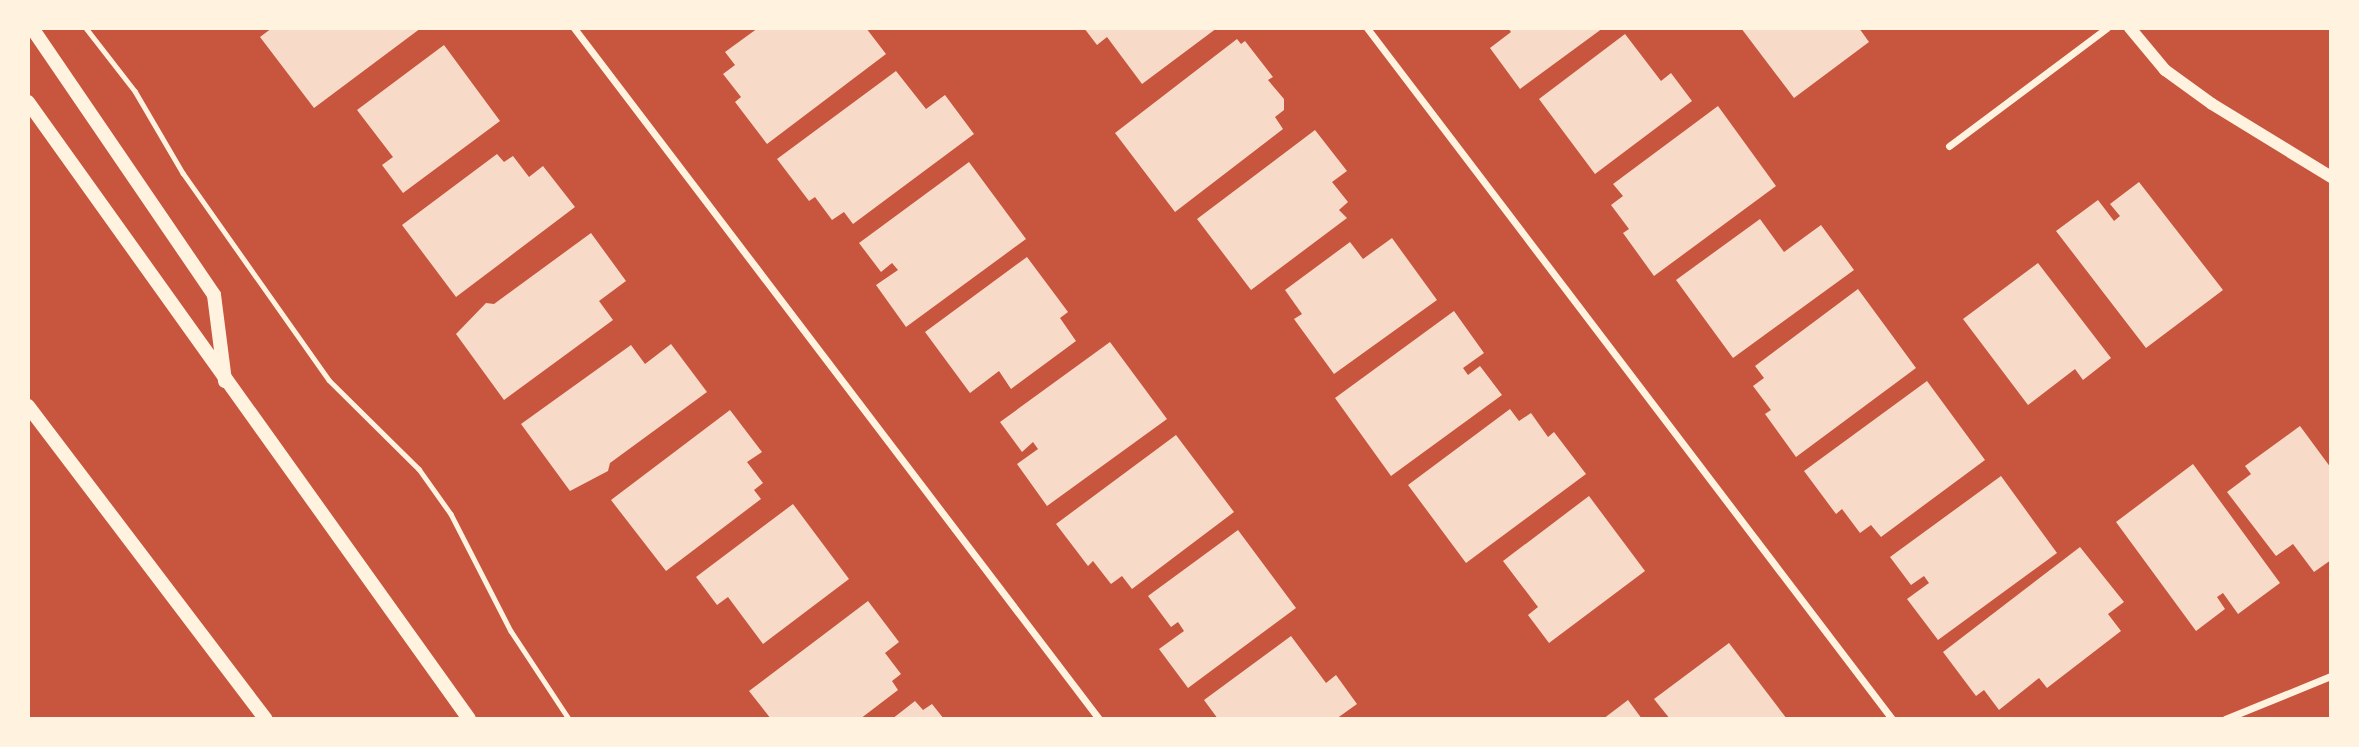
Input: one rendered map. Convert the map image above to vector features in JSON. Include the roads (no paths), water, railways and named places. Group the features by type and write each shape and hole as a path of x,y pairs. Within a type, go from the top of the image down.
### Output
{"main road":[{"path":"32,28 214,295 225,382"},
{"path":"28,102 225,382 469,719"},
{"path":"28,406 266,719"}],"street":[{"path":"573,28 1099,719"},
{"path":"1367,28 1892,719"},
{"path":"1949,146 2107,28"},
{"path":"2130,28 2165,70 2212,104 2331,177"},
{"path":"2225,719 2331,676"}]}
